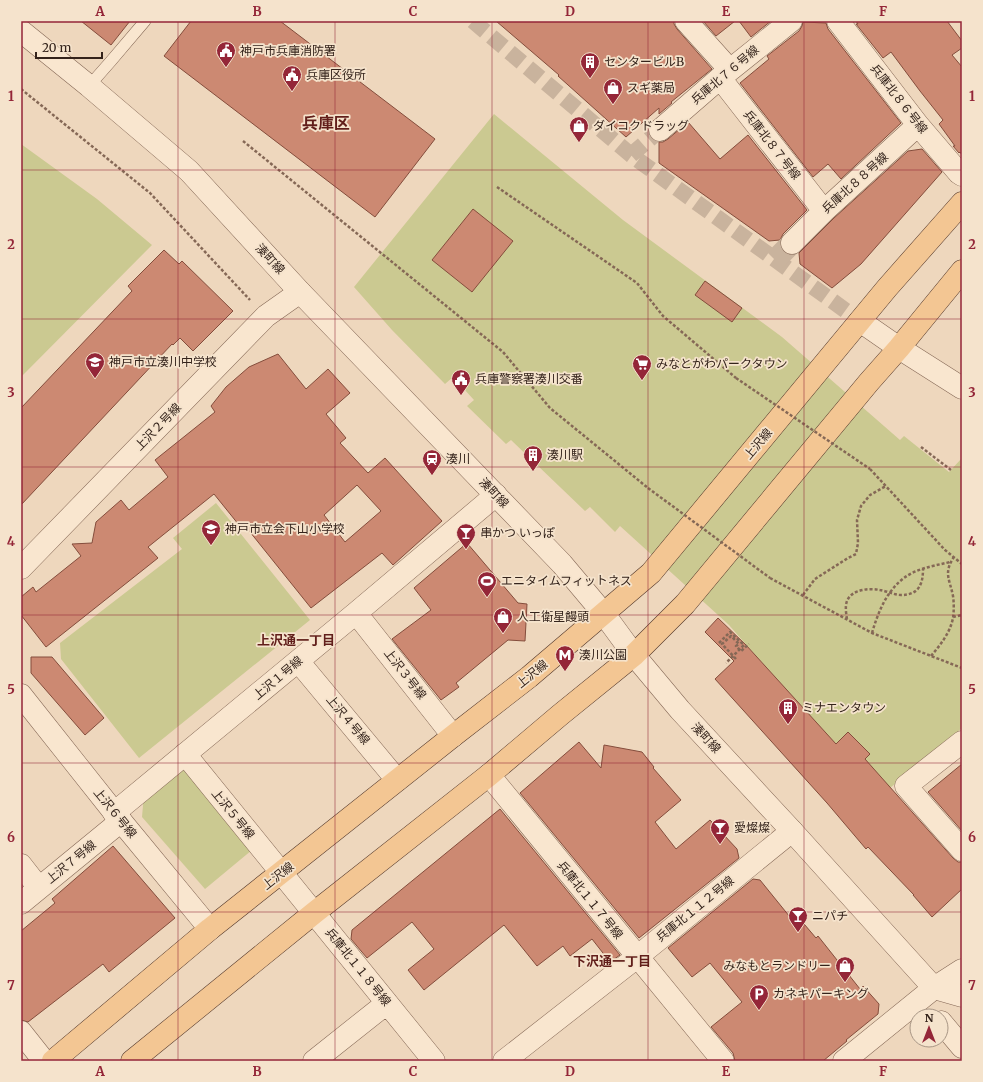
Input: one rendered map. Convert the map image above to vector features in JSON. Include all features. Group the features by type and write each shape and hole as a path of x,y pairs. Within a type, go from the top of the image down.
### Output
{"main road":[{"name":"上沢線","path":"53,1061 210,929 529,677 651,573 887,288 962,203"},
{"path":"132,1061 314,913 489,776 560,715 634,655 685,604 962,271"}],"street":[{"name":"兵庫北８７号線","path":"686,21 824,211"},
{"name":"兵庫北７６号線","path":"660,130 725,74 791,21"},
{"name":"兵庫北８６号線","path":"838,21 918,125 962,175"},
{"name":"湊町線","path":"21,31 89,86 189,171 300,292 562,564 604,614 634,655 680,710 934,988"},
{"name":"兵庫北８８号線","path":"792,243 824,211 918,125"},
{"name":"上沢２号線","path":"21,568 266,316 300,292"},
{"path":"860,321 962,388"},
{"name":"上沢１号線","path":"117,817 185,754 496,495"},
{"name":"上沢３号線","path":"356,613 453,736"},
{"name":"上沢４号線","path":"298,661 397,780"},
{"name":"上沢６号線","path":"21,695 117,817 210,929"},
{"path":"962,742 906,786 962,850"},
{"name":"上沢５号線","path":"185,754 281,873"},
{"name":"兵庫北１１７号線","path":"489,776 723,1061"},
{"name":"上沢７号線","path":"21,903 117,817"},
{"name":"兵庫北１１２号線","path":"504,1061 637,957 792,831"},
{"path":"21,866 39,888"},
{"name":"兵庫北１１８号線","path":"281,873 434,1061"},
{"path":"844,1061 934,988 962,970"},
{"path":"934,988 962,996"},
{"path":"934,988 936,1008"},
{"path":"314,1061 387,1003"},
{"path":"21,1032 44,1061"},
{"path":"949,1032 962,1047"}],"lane":[{"path":"89,86 145,21"}],"path":[{"path":"21,89 150,193 251,301"},
{"path":"243,141 502,352 550,408 648,488 770,578 872,633 962,668"},
{"path":"497,187 637,282 663,316 736,378 870,469 945,550 962,564"},
{"path":"921,447 951,470"},
{"path":"803,595 815,579 856,554 858,543 857,520 861,506 870,495 886,486"},
{"path":"932,656 948,632 953,617 953,597 948,578 950,562 954,557"},
{"path":"872,633 877,615 890,592 901,580 912,573 950,562"},
{"path":"847,619 847,601 852,594 859,590 868,589 900,595 912,594 921,586 923,569"},
{"path":"953,617 962,615"},
{"path":"719,643 730,632 744,645 726,663"},
{"path":"736,659 722,644 731,636 739,644 736,646 741,651 749,644"}],"shaded area":[{"path":"494,114 623,220 782,337 900,440 904,436 949,472 962,458 962,728 890,788 870,765 861,772 729,625 620,526 615,532 590,507 585,511 511,440 506,444 467,406 474,400 453,377 445,384 392,330 354,287"},
{"path":"21,144 97,199 152,245 21,377"},
{"path":"216,503 310,620 139,758 61,659 60,643 182,549 173,538"},
{"path":"186,768 252,850 205,889 142,817 144,794"}],"building":[{"path":"81,21 130,21 111,45"},
{"name":"兵庫区役所","path":"191,21 280,21 435,139 375,217 164,56"},
{"path":"496,21 674,21 677,29 712,69 671,102 672,103 659,114 659,108 626,137 558,76 559,75"},
{"path":"703,21 735,21 716,36"},
{"path":"739,21 771,21 751,37"},
{"path":"856,21 947,21 962,41 962,48 952,55 962,67 962,155 953,146 955,146 939,124 943,120 891,52 883,58 856,24 858,24"},
{"path":"803,22 826,23 828,29 901,123 841,179 828,164 813,177 740,83 769,59 767,56 799,31"},
{"path":"688,122 720,159 748,135 807,210 783,234 780,240 769,241 659,163 659,142 663,142 668,139"},
{"path":"922,149 942,172 861,264 832,288 800,264 799,253 834,218 908,151"},
{"path":"473,209 513,241 472,292 432,260"},
{"path":"164,250 179,264 182,261 233,311 193,351 180,338 173,345 172,344 21,505 21,408 132,291 128,286"},
{"path":"705,281 742,308 732,322 695,295"},
{"path":"278,354 306,389 328,369 350,393 326,414 346,438 340,443 368,473 385,458 442,521 393,565 382,553 311,608 246,527 243,530 214,494 148,547 158,558 46,647 21,615 21,597 33,587 36,592 81,556 72,544 92,543 96,522 121,500 129,510 168,477 155,460 215,412 211,406 226,387 249,367","holes":["357,485 381,511 345,542 324,515"]},
{"path":"467,543 518,603 527,604 525,641 508,640 456,683 459,687 441,700 392,639 431,610 414,588"},
{"path":"718,618 746,645 836,744 848,732 870,754 865,759 953,858 958,862 962,862 962,889 932,917 914,895 868,847 866,849 827,803 715,679 734,661 705,632"},
{"path":"31,657 52,657 104,718 85,735 31,673"},
{"path":"579,742 601,768 604,745 642,752 654,767 653,768 681,800 655,822 676,849 710,820 737,849 739,858 639,938 520,793"},
{"path":"962,764 962,831 928,792"},
{"path":"500,809 620,955 610,962 592,939 570,956 563,946 537,966 504,925 424,990 408,970 434,949 412,922 367,958 351,939 352,930"},
{"path":"113,846 175,918 109,972 103,964 28,1022 21,1020 21,931 55,903 52,899"},
{"path":"753,879 760,880 794,922 799,918 816,938 818,936 860,989 863,986 879,1004 878,1014 823,1061 735,1061 733,1053 711,1027 742,1002 710,963 692,977 668,948"}],"tunnel":[{"path":"473,21 631,155 860,321"},
{"path":"631,155 660,130"},
{"path":"775,260 792,243"}],"place":[{"name":"神戸市兵庫消防署","path":"226,68"},
{"name":"センタービルB","path":"590,79"},
{"name":"兵庫区役所","path":"292,92"},
{"name":"スギ薬局","path":"613,105"},
{"name":"ダイコクドラッグ","path":"579,143"},
{"name":"神戸市立湊川中学校","path":"95,379"},
{"name":"みなとがわパークタウン","path":"642,381"},
{"name":"兵庫警察署湊川交番","path":"461,396"},
{"name":"湊川駅","path":"533,472"},
{"name":"湊川","path":"432,476"},
{"name":"神戸市立会下山小学校","path":"211,546"},
{"name":"串かつ いっぽ","path":"466,550"},
{"name":"エニタイムフィットネス","path":"487,598"},
{"name":"人工衛星饅頭","path":"503,634"},
{"name":"湊川公園","path":"565,672"},
{"name":"ミナエンタウン","path":"788,725"},
{"name":"愛燦燦","path":"720,845"},
{"name":"ニパチ","path":"798,933"},
{"name":"みなもとランドリー","path":"845,983"},
{"name":"カネキパーキング","path":"759,1011"}],"district":[{"name":"兵庫区","path":"326,123"},
{"name":"上沢通一丁目","path":"296,640"},
{"name":"下沢通一丁目","path":"612,961"}]}
